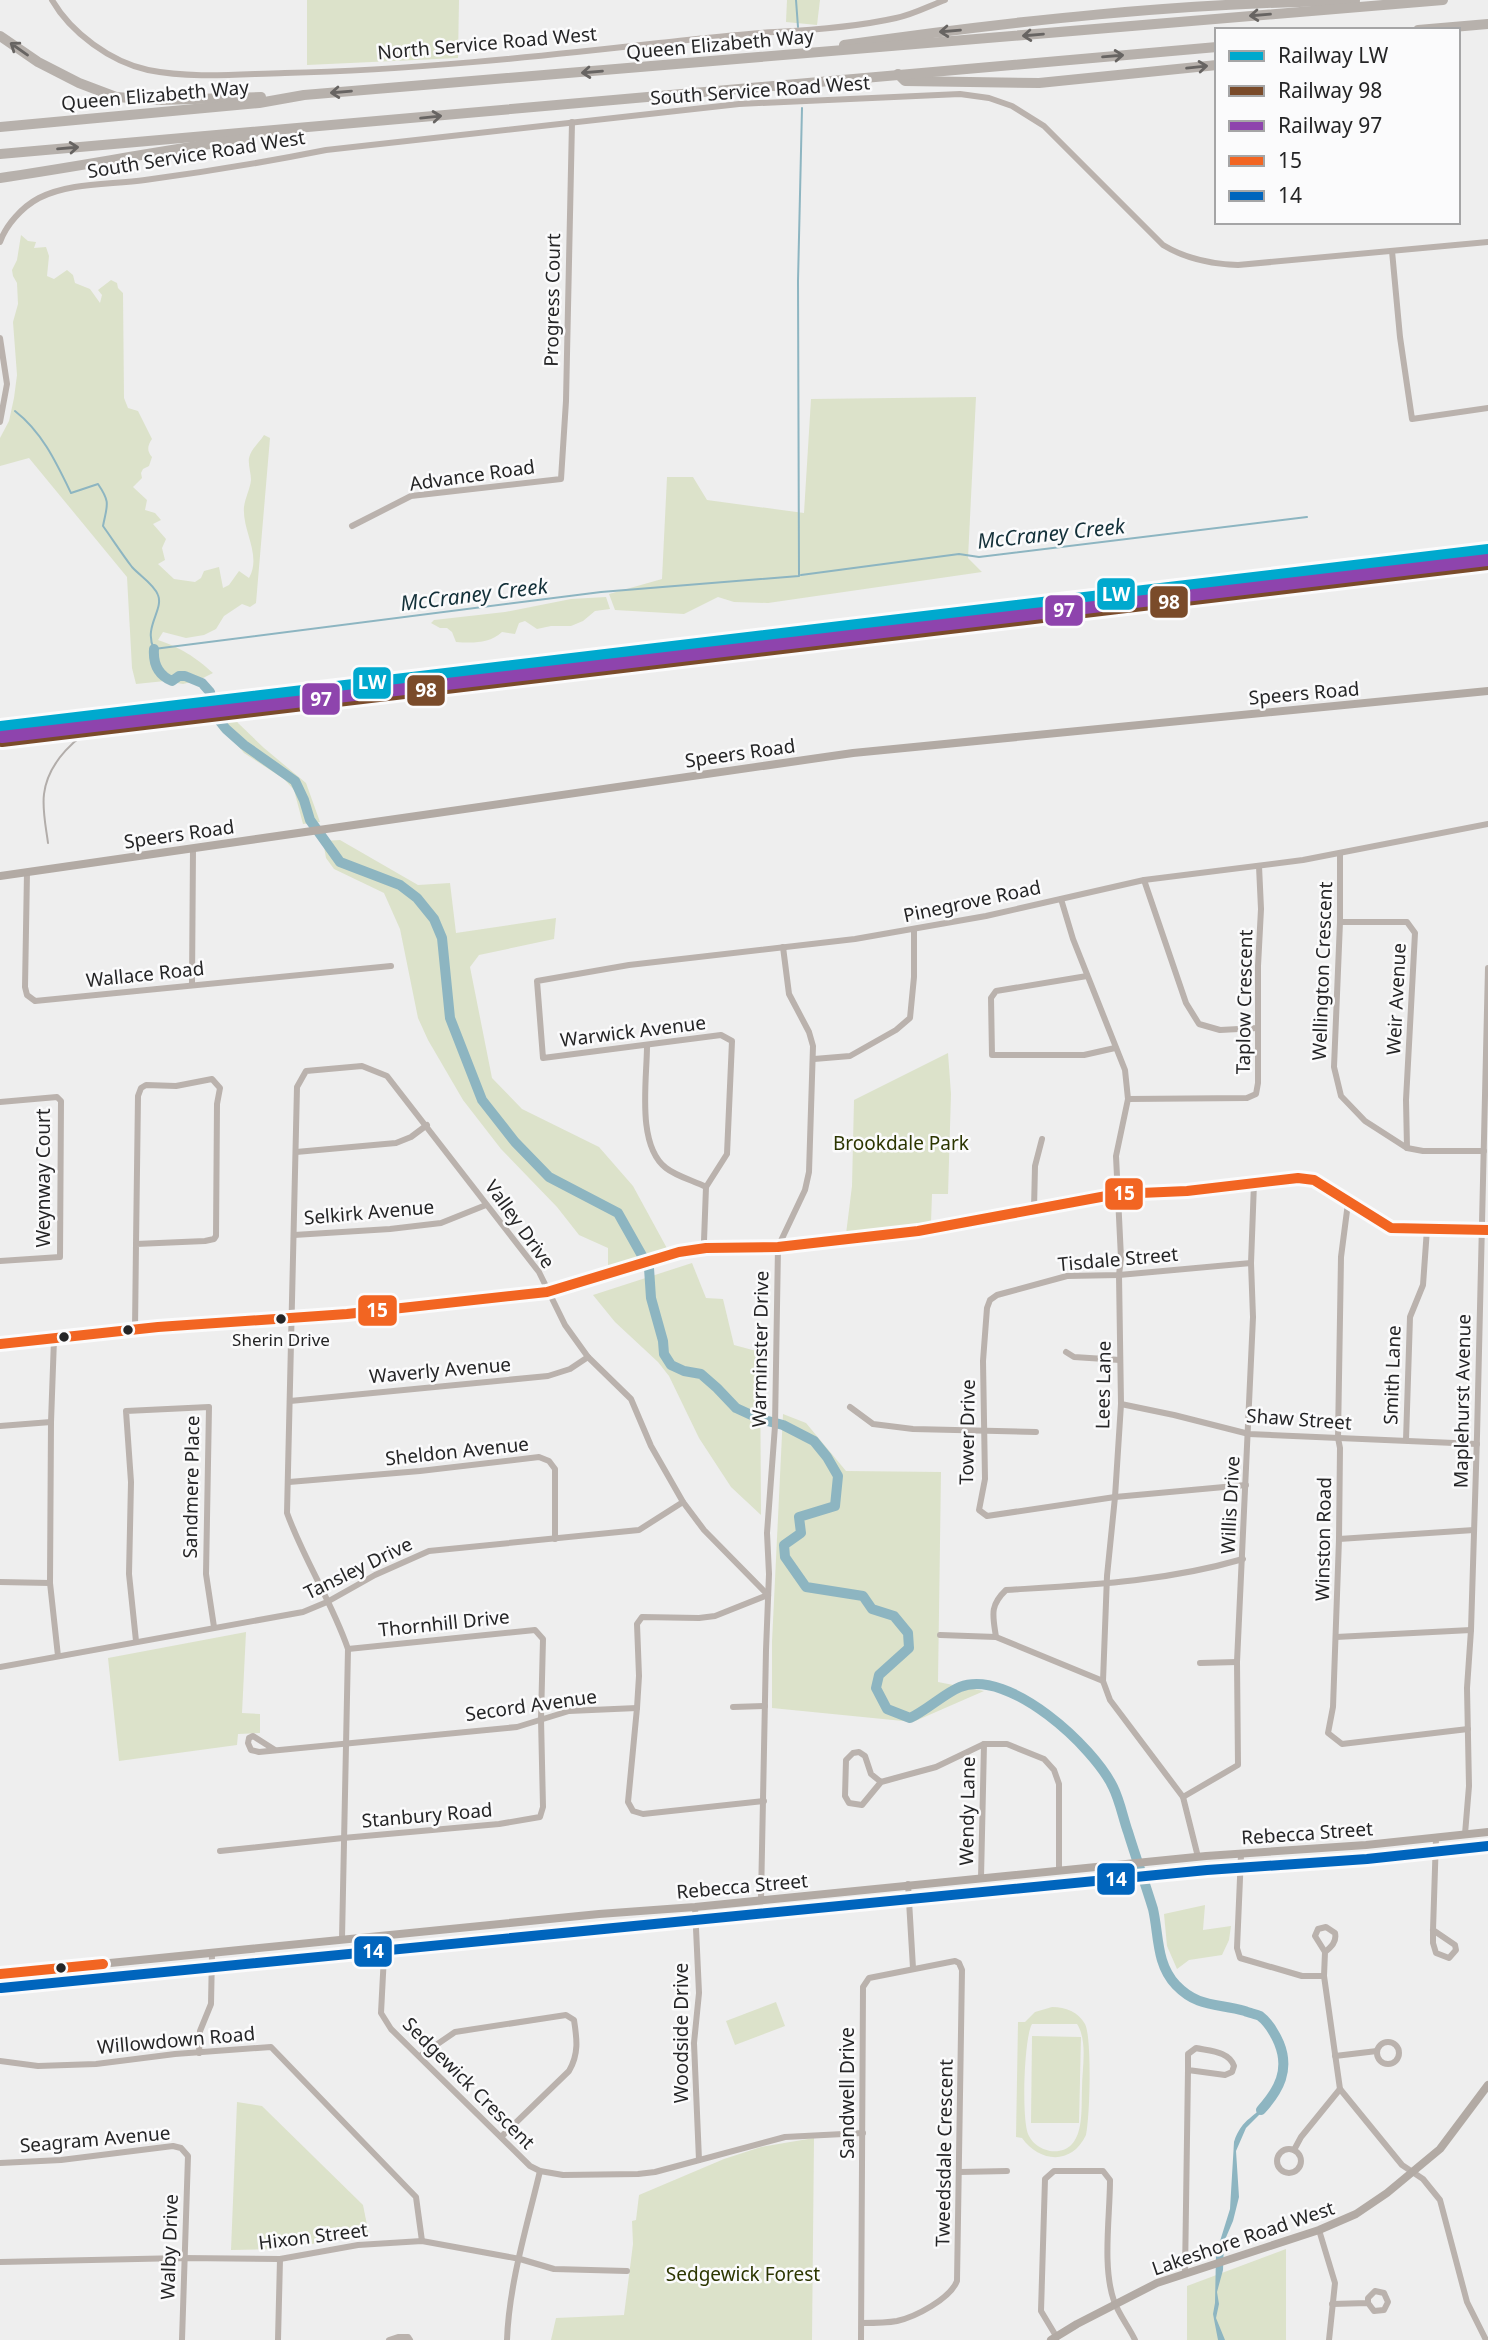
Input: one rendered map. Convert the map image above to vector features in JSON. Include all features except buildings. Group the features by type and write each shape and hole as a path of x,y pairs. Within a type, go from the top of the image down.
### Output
{"highway":[{"name":"Queen Elizabeth Way","path":"0,127 259,103 304,95 1443,0"},
{"path":"733,60 940,31 1139,10 1266,2 1426,1"},
{"path":"1440,28 1483,24"},
{"path":"1460,30 1483,24"},
{"path":"0,36 38,62 68,78 116,97 160,100 304,95"},
{"path":"0,154 1215,47"},
{"path":"898,74 905,80 1038,83 1215,65"},
{"path":"0,178 167,149 341,131 363,123"}],"main road":[{"name":"Speers Road","path":"0,876 853,753 1488,691"},
{"name":"Rebecca Street","path":"0,1974 908,1884 1198,1857 1366,1846 1488,1832"},
{"name":"Lakeshore Road West","path":"1054,2338 1157,2283 1320,2230 1356,2214 1440,2149 1488,2085"}],"street":[{"name":"North Service Road West","path":"52,0 78,32 117,58 145,69 174,74 314,72 498,60 721,36 812,31 899,18 945,0"},
{"name":"South Service Road West","path":"0,242 9,224 38,198 98,184 142,181 326,150 739,104 960,94 989,98 1012,106 1044,126 1163,245 1180,254 1214,265 1488,242"},
{"name":"Progress Court","path":"561,479 566,401 572,122"},
{"path":"1392,251 1412,419 1488,408"},
{"path":"0,338 7,384 0,422"},
{"name":"Advance Road","path":"352,526 411,496 561,479"},
{"name":"Pinegrove Road","path":"544,1058 537,981 629,965 914,930 1144,880 1340,853 1488,824"},
{"path":"192,848 192,984"},
{"name":"Wellington Crescent","path":"1340,853 1334,1068 1341,1096 1365,1121 1407,1148 1423,1151 1484,1151"},
{"name":"Taplow Crescent","path":"1128,1099 1247,1098 1256,1094 1261,909 1259,866"},
{"name":"Wallace Road","path":"27,872 25,987 27,995 35,1001 391,966"},
{"path":"1144,880 1186,1003 1199,1024 1220,1030 1258,1028"},
{"name":"Lees Lane","path":"1061,899 1073,939 1125,1070 1128,1099 1116,1156 1121,1258 1121,1404 1107,1585 1103,1681 1110,1700 1183,1797 1198,1857"},
{"name":"Weir Avenue","path":"1340,922 1407,922 1415,933 1406,1100 1407,1148"},
{"path":"814,1059 850,1056 896,1030 911,1017 914,930"},
{"name":"Warminster Drive","path":"761,1899 769,1574 767,1533 775,1426 778,1247 805,1190 809,1172 814,1059 809,1031 789,994 783,947"},
{"name":"Maplehurst Avenue","path":"1465,1835 1469,1786 1467,1688 1485,1230 1488,968"},
{"path":"1087,975 996,991 991,998 992,1055 1084,1055 1115,1048"},
{"name":"Warwick Avenue","path":"544,1058 721,1035 732,1041 727,1154 706,1187"},
{"path":"648,1046 646,1129 653,1151 665,1168 706,1187 706,1248"},
{"name":"Valley Drive","path":"296,1152 298,1087 306,1071 362,1066 387,1076 539,1272 565,1325 588,1357 631,1399 651,1447 683,1502"},
{"path":"135,1329 136,1244 139,1092 146,1085 176,1086 212,1079 220,1088 217,1104 216,1236 205,1241 136,1244"},
{"name":"Weynway Court","path":"0,1102 57,1097 61,1101 60,1257 0,1261"},
{"path":"342,1939 348,1649 341,1627 295,1535 287,1513 296,1152 396,1143 411,1137 427,1125"},
{"path":"1034,1209 1035,1166 1042,1139"},
{"path":"0,1344 135,1329 293,1318 547,1292 678,1252 706,1248 778,1247 918,1231 1117,1194 1187,1191 1298,1178 1314,1180 1391,1228 1485,1230"},
{"name":"Willis Drive","path":"1183,1797 1238,1765 1237,1662 1249,1434 1254,1183"},
{"name":"Winston Road","path":"1348,1203 1341,1257 1339,1539 1333,1707 1328,1733 1342,1744 1468,1729"},
{"name":"Selkirk Avenue","path":"294,1235 441,1223 486,1205"},
{"name":"Smith Lane","path":"1406,1440 1410,1317 1423,1285 1427,1229"},
{"name":"Tisdale Street","path":"990,1300 997,1295 1067,1276 1119,1275 1251,1263"},
{"name":"Tower Drive","path":"990,1300 983,1361 985,1479 979,1510 987,1516 1115,1497"},
{"path":"54,1339 50,1583 58,1656"},
{"path":"1066,1352 1074,1357 1120,1360"},
{"name":"Waverly Avenue","path":"290,1401 548,1376 570,1369 588,1357"},
{"name":"Shaw Street","path":"1121,1404 1249,1434 1477,1444"},
{"path":"850,1406 873,1424 913,1429 1036,1432"},
{"name":"Sandmere Place","path":"136,1641 129,1574 131,1482 126,1411 209,1407 206,1574 214,1627"},
{"path":"0,1426 51,1422"},
{"name":"Sheldon Avenue","path":"289,1482 539,1457 549,1461 555,1469 555,1539"},
{"path":"1115,1497 1246,1485"},
{"path":"683,1502 704,1530 768,1595 715,1616 642,1616 636,1623 638,1708 628,1802 633,1811 643,1814 764,1801"},
{"name":"Tansley Drive","path":"0,1667 303,1612 327,1602 374,1574 429,1552 639,1530 683,1502"},
{"path":"1339,1539 1474,1530"},
{"path":"996,1637 993,1611 996,1600 1006,1590 1107,1585 1194,1572 1243,1559"},
{"path":"0,1582 50,1583"},
{"name":"Thornhill Drive","path":"348,1649 535,1630 543,1639 541,1719"},
{"path":"1336,1637 1471,1630"},
{"path":"940,1635 996,1637 1103,1681"},
{"path":"1200,1663 1237,1662"},
{"path":"733,1707 765,1706"},
{"name":"Secord Avenue","path":"275,1750 517,1727 569,1712 638,1708"},
{"name":"Stanbury Road","path":"220,1852 499,1824 540,1817 543,1807 541,1719"},
{"path":"881,1782 871,1774 867,1759 859,1752 846,1760 845,1796 849,1803 862,1805 881,1782 936,1767 984,1744 1007,1744 1044,1759 1054,1770 1059,1784 1059,1871"},
{"name":"Wendy Lane","path":"981,1878 984,1744"},
{"path":"1433,1930 1455,1945 1456,1950 1449,1958 1439,1956 1434,1950 1433,1930 1436,1838"},
{"path":"1241,1855 1237,1948 1240,1958 1302,1976 1324,1976"},
{"path":"908,1884 913,1968"},
{"name":"Woodside Drive","path":"695,1907 699,1993 694,2043 699,2160"},
{"name":"Sedgewick Crescent","path":"385,1936 381,2013 391,2029 530,2166 540,2171 563,2175 638,2174 655,2172 786,2137 863,2133"},
{"path":"1325,1952 1324,1976 1340,2088 1402,2165 1423,2179 1440,2200 1467,2302 1486,2340"},
{"path":"199,2053 200,2031 211,2004 212,1954"},
{"name":"Tweedsdale Crescent","path":"862,2323 895,2321 913,2316 950,2293 957,2281 962,1970 955,1961 913,1968"},
{"name":"Sandwell Drive","path":"861,2340 863,1987 869,1978 913,1968"},
{"path":"420,2056 454,2032 566,2015 574,2020 578,2044 575,2061 569,2071 501,2137"},
{"name":"Willowdown Road","path":"0,2061 38,2066 73,2065 271,2047 416,2197 422,2241"},
{"path":"1185,2274 1188,2054 1196,2048 1230,2057 1234,2066 1232,2072 1225,2076 1188,2070"},
{"path":"1335,2056 1377,2051"},
{"path":"1294,2150 1301,2137 1340,2088"},
{"name":"Seagram Avenue","path":"0,2163 61,2160 173,2146 181,2148 188,2156"},
{"name":"Walby Drive","path":"182,2340 188,2156"},
{"path":"507,2340 520,2259 540,2171"},
{"path":"960,2172 1007,2171"},
{"path":"1054,2338 1041,2306 1045,2179 1054,2171 1103,2171 1108,2176 1109,2268 1115,2304 1135,2340"},
{"path":"1320,2230 1335,2283 1329,2340"},
{"name":"Hixon Street","path":"0,2262 279,2259 358,2245 422,2241 520,2259 555,2269 627,2271"},
{"path":"278,2340 279,2259"},
{"path":"1332,2304 1368,2303"},
{"path":"389,2340 408,2337 410,2340"}],"green space":[{"path":"307,0 459,0 458,58 307,65"},
{"path":"787,0 820,0 817,25 786,22"},
{"path":"21,235 28,241 36,242 34,248 46,247 49,256 47,276 54,279 67,270 73,275 75,283 90,289 100,303 102,295 98,290 111,280 117,283 123,293 124,398 128,408 138,411 152,439 148,446 152,457 149,466 143,469 142,478 133,487 147,500 145,510 155,513 161,520 153,524 166,539 162,548 165,560 158,564 174,579 195,582 201,578 204,571 219,567 223,588 229,585 239,571 249,578 253,552 244,507 251,480 249,458 264,435 270,438 256,603 250,607 242,604 224,616 216,629 204,635 186,638 163,632 158,640 187,653 213,673 199,680 183,684 165,681 136,684 132,668 127,577 29,458 0,466 0,438 9,421 17,375 13,322 18,304 17,283 12,270 17,260"},
{"path":"976,397 968,558 982,572 768,603 734,602 718,597 684,614 615,610 609,594 662,579 667,477 693,477 707,500 804,513 811,399"},
{"path":"606,597 610,609 595,611 583,621 571,626 537,629 525,621 519,623 515,634 502,632 492,639 480,642 456,642 447,628 431,623 434,620 505,612 571,599"},
{"path":"225,703 238,723 306,783 320,822 303,824 294,790 284,779 244,753 229,735 221,731 205,707"},
{"path":"340,840 418,885 450,883 456,933 556,918 554,939 479,955 470,967 492,1078 522,1109 599,1147 633,1186 669,1252 608,1269 608,1248 579,1235 557,1207 501,1149 463,1100 428,1040 418,1018 400,929 384,893 334,869 326,858 323,841"},
{"name":"Brookdale Park","path":"948,1053 951,1094 948,1194 932,1194 931,1223 846,1234 852,1186 854,1100"},
{"path":"692,1263 706,1298 723,1299 734,1345 760,1352 761,1515 731,1487 699,1438 669,1376 658,1362 615,1322 593,1295"},
{"path":"783,1414 806,1423 846,1471 941,1472 938,1682 984,1691 913,1722 772,1708 772,1642"},
{"path":"246,1632 242,1713 260,1714 260,1733 238,1734 237,1745 119,1761 108,1658"},
{"path":"1205,1905 1203,1930 1231,1926 1229,1940 1222,1955 1189,1960 1177,1969 1167,1946 1164,1914"},
{"path":"776,2002 785,2026 735,2045 726,2021"},
{"path":"1052,2007 1067,2009 1082,2020 1087,2032 1090,2078 1086,2135 1073,2152 1064,2156 1046,2156 1029,2146 1022,2138 1016,2137 1018,2022 1025,2022 1035,2012","holes":["1032,2024 1077,2024 1084,2055 1079,2130 1070,2146 1050,2151 1035,2144 1027,2128 1024,2080 1029,2032"]},
{"path":"1032,2036 1081,2037 1079,2123 1031,2123"},
{"path":"237,2102 262,2106 363,2205 369,2235 280,2249 231,2250"},
{"name":"Sedgewick Forest","path":"814,2138 812,2340 551,2340 556,2318 624,2315 633,2244 632,2221 636,2220 639,2195 724,2159 761,2147"},
{"path":"1286,2249 1286,2340 1187,2340 1187,2286"}],"water":[{"path":"1268,2100 1272,2102 1246,2128 1236,2151 1239,2197 1224,2242 1216,2318 1225,2340 1218,2340 1213,2314 1216,2254 1230,2209 1234,2142 1245,2122"}],"waterway":[{"name":"McCraney Creek","path":"796,0 798,27"},
{"name":"McCraney Creek","path":"15,411 41,438 71,493 98,484 102,490 107,504 103,526 132,567 158,595 158,607 151,633 154,649 601,592 799,576 798,281 802,108"},
{"name":"McCraney Creek","path":"801,575 959,554 979,557 1307,517"},
{"path":"154,649 154,659 163,675 172,681 179,676 185,676 202,683 210,692 214,714 226,729 295,781 310,820 340,862 400,885 417,898 434,919 442,938 450,1018 482,1100 515,1142 549,1177 618,1213 649,1268 651,1298 664,1354 671,1365 701,1374 736,1408 760,1419 783,1425 814,1441 827,1457 838,1476 835,1506 799,1517 801,1533 784,1545 785,1557 806,1587 863,1596 872,1609 894,1616 908,1633 909,1648 879,1675 876,1688 887,1709 910,1718 960,1687 980,1684 1002,1689 1048,1715 1069,1733 1103,1770 1120,1804 1153,1909 1159,1949 1170,1977 1192,1998 1260,2016 1279,2043 1283,2062 1281,2079 1261,2110"}],"railway":[{"path":"0,730 145,713 199,703"},
{"path":"48,843 44,794 51,771 74,742 105,723"},
{"path":"26,739 88,729"}],"rail line":[{"name":"LW","path":"0,727 1488,550"},
{"name":"97","path":"2,737 1488,560"},
{"name":"98","path":"2,741 1488,564"}],"transit line":[{"name":"15","path":"0,1344 158,1327 347,1314 547,1292 679,1252 706,1248 778,1247 918,1231 1117,1194 1187,1191 1298,1178 1314,1180 1391,1228 1488,1230"},
{"name":"14","path":"1,1988 1207,1870 1367,1859 1488,1846"},
{"name":"15","path":"0,1974 103,1964"}],"place":[{"name":"Sherin Drive","path":"281,1319"}]}
